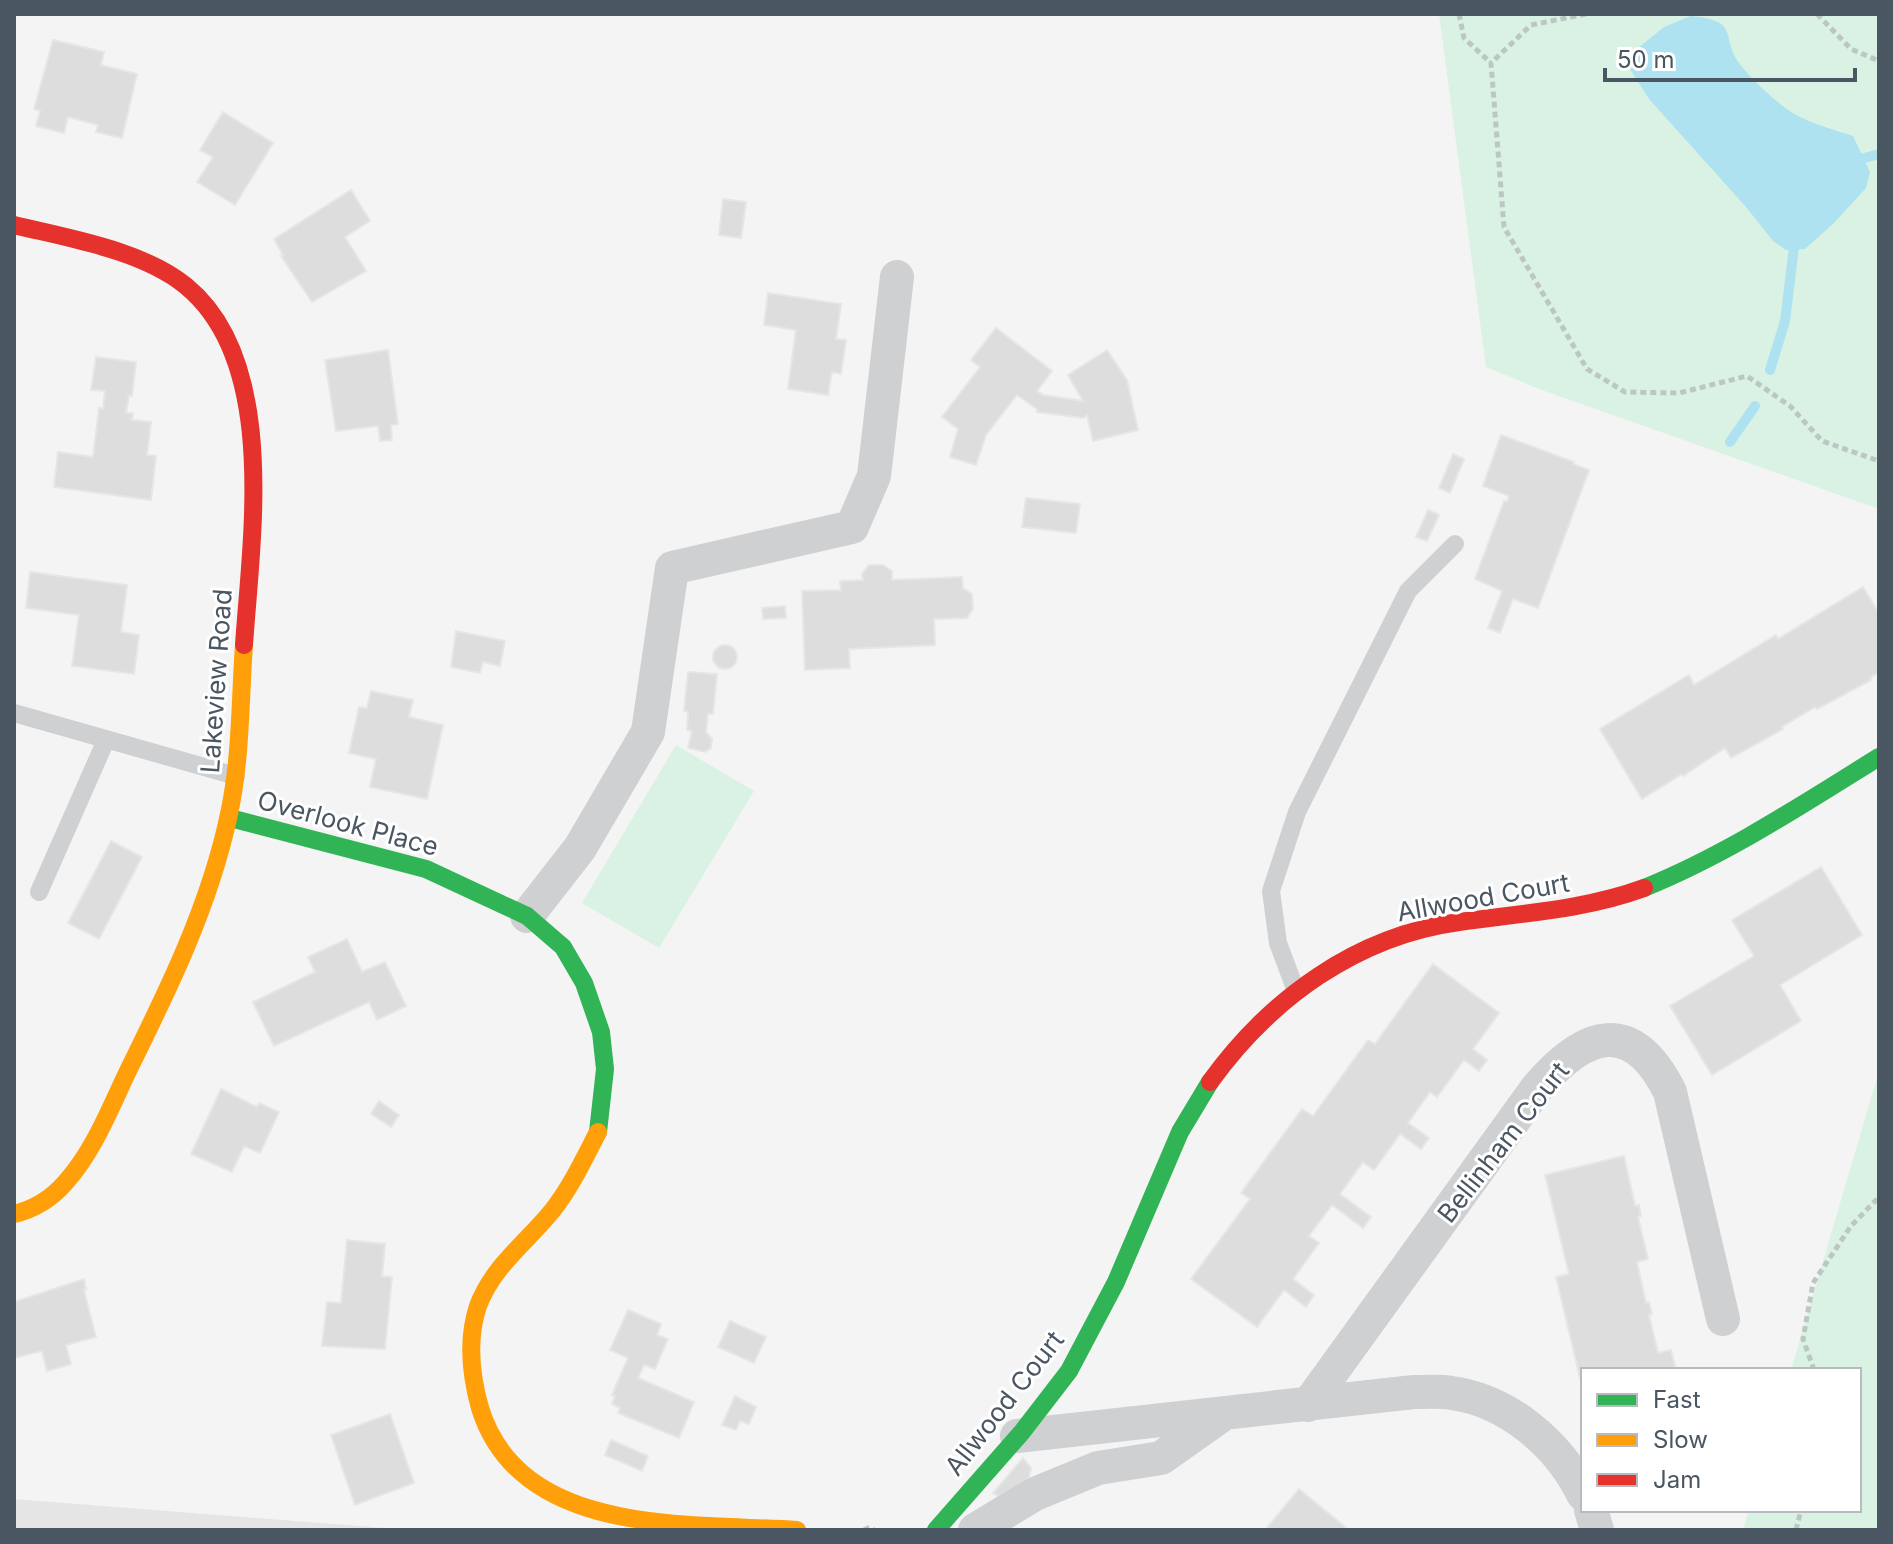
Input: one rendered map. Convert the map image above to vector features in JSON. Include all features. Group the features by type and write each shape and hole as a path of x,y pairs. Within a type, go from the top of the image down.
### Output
{"street":[{"name":"Lakeview Road","path":"14,225 122,256 165,272 188,286 210,310 228,336 242,382 253,486 236,776 230,818 206,892 168,989 79,1165 53,1195 32,1210 14,1214"},
{"path":"527,916 580,848 648,732 672,568 852,527 874,476 897,277"},
{"name":"Allwood Court","path":"936,1530 1068,1371 1114,1288 1182,1126 1200,1096 1256,1029 1296,991 1337,962 1390,940 1453,923 1604,901 1660,881 1722,853 1879,757"},
{"name":"Overlook Place","path":"230,818 426,869 527,916 563,947 584,983 601,1032 605,1069 598,1132 572,1183 552,1211 499,1267 478,1307 471,1346 473,1384 485,1423 507,1458 538,1486 577,1506 623,1519 797,1530"},
{"name":"Bellinham Court","path":"1308,1405 1537,1088 1559,1062 1576,1050 1598,1041 1626,1043 1642,1051 1657,1067 1670,1092 1723,1319"},
{"path":"1017,1436 1414,1392 1453,1393 1489,1403 1526,1424 1556,1453 1581,1491"},
{"path":"975,1530 1035,1494 1098,1468 1161,1458 1222,1415"}],"lane":[{"path":"1296,991 1278,943 1271,891 1297,812 1408,591 1455,544"},
{"path":"14,713 236,776"},
{"path":"39,892 106,740"}],"path":[{"path":"1459,14 1464,38 1491,63 1504,227 1587,369 1625,392 1679,393 1747,376 1790,406 1822,441 1879,461"},
{"path":"1491,63 1531,25 1586,14"},
{"path":"1817,14 1851,49 1879,61"},
{"path":"1813,1368 1803,1339 1813,1283 1851,1226 1879,1197"},
{"path":"864,1530 870,1527 874,1530"}],"shaded area":[{"path":"14,1499 411,1530 14,1530"}],"green space":[{"path":"1439,14 1879,14 1879,509 1539,389 1486,367"},
{"path":"676,745 754,791 659,948 582,903"},
{"path":"1879,1071 1879,1530 1743,1530 1748,1512 1861,1512 1861,1368 1792,1368"}],"water":[{"path":"1691,16 1707,18 1723,26 1739,63 1784,107 1808,120 1853,136 1870,172 1866,188 1805,249 1786,250 1773,241 1649,99 1628,66 1628,56 1664,27"}],"building":[{"path":"53,40 104,52 101,65 137,74 122,138 96,132 98,125 68,117 64,133 36,126 40,111 34,109"},
{"path":"223,112 273,143 235,205 197,182 213,157 200,150"},
{"path":"351,190 370,221 345,237 366,271 312,302 281,256 274,239"},
{"path":"723,199 746,202 741,238 719,235"},
{"path":"768,293 841,304 836,339 846,340 841,374 832,372 828,395 788,389 796,330 764,325"},
{"path":"996,328 1052,371 1037,391 1043,395 1083,401 1068,375 1107,350 1127,380 1138,430 1093,441 1087,415 1083,418 1037,412 1017,395 986,435 976,465 950,457 958,429 942,417 980,367 971,360"},
{"path":"388,350 398,424 391,425 392,440 380,441 378,426 336,431 325,360"},
{"path":"96,357 136,362 132,396 129,395 126,413 133,413 132,420 151,422 147,455 156,456 151,500 54,487 58,452 93,457 99,408 103,409 105,391 91,390"},
{"path":"1501,435 1589,470 1538,608 1513,599 1500,633 1488,628 1502,591 1475,579 1504,501 1507,502 1509,496 1483,486"},
{"path":"1453,454 1464,459 1450,493 1439,488"},
{"path":"1026,498 1080,504 1076,533 1022,527"},
{"path":"1428,510 1439,515 1427,541 1416,537"},
{"path":"869,565 883,565 892,571 892,580 962,577 963,588 972,594 973,609 967,618 934,619 935,645 849,649 850,668 805,670 802,591 841,590 840,581 863,580 862,574"},
{"path":"30,572 127,585 121,632 139,635 134,674 72,666 79,615 26,608"},
{"path":"1863,587 1879,613 1879,672 1871,680 1817,709 1815,707 1731,758 1725,748 1642,799 1600,729 1689,675 1694,685"},
{"path":"785,606 786,618 763,619 762,608"},
{"path":"456,631 505,641 500,666 483,662 480,673 451,667"},
{"path":"725,645 733,649 737,657 733,665 725,669 717,665 713,657 717,649"},
{"path":"688,672 717,674 713,714 708,714 706,732 712,739 711,748 705,752 688,748 692,731 687,730 688,712 684,711"},
{"path":"371,691 413,700 409,717 443,725 427,799 370,787 376,759 349,753 359,707 367,708"},
{"path":"111,841 142,857 99,939 68,923"},
{"path":"1821,867 1862,935 1780,985 1801,1021 1712,1075 1670,1006 1754,956 1732,920"},
{"path":"347,939 362,972 385,962 406,1006 377,1020 369,1002 274,1046 253,1002 315,972 308,957"},
{"path":"1433,964 1499,1013 1473,1049 1487,1060 1479,1071 1464,1060 1437,1097 1430,1092 1408,1123 1429,1138 1421,1149 1400,1134 1374,1170 1363,1162 1340,1194 1371,1217 1363,1228 1332,1205 1309,1236 1319,1243 1293,1279 1314,1295 1306,1307 1284,1290 1257,1327 1191,1279 1250,1199 1241,1193 1302,1109 1313,1116 1368,1040 1375,1044"},
{"path":"221,1089 257,1107 259,1103 279,1112 260,1153 244,1146 232,1172 191,1154"},
{"path":"379,1101 399,1115 391,1127 371,1114"},
{"path":"1624,1156 1635,1206 1639,1205 1641,1216 1638,1217 1648,1259 1637,1262 1646,1303 1649,1302 1652,1314 1649,1315 1658,1353 1671,1350 1676,1368 1581,1368 1580,1378 1556,1277 1569,1274 1545,1175"},
{"path":"347,1240 385,1244 382,1276 392,1277 385,1349 322,1346 327,1302 341,1303"},
{"path":"84,1279 96,1337 66,1345 71,1364 47,1371 42,1351 14,1358 14,1302"},
{"path":"628,1310 661,1324 657,1335 668,1339 655,1369 644,1365 638,1378 694,1402 679,1438 618,1413 620,1408 612,1404 615,1396 612,1395 628,1358 610,1350"},
{"path":"730,1321 766,1337 754,1363 718,1347"},
{"path":"735,1396 756,1407 749,1424 740,1421 736,1430 722,1425"},
{"path":"390,1414 414,1483 355,1505 331,1435"},
{"path":"611,1440 648,1456 642,1471 605,1455"},
{"path":"1023,1458 1031,1468 1029,1478 1001,1498 993,1493"},
{"path":"1299,1489 1349,1530 1265,1530"}],"waterway":[{"path":"1850,162 1879,154"},
{"path":"1770,370 1785,321 1795,239"},
{"path":"1730,442 1755,406"}],"traffic: fast":[{"path":"1644,888 1735,844 1879,757"},
{"path":"230,818 426,869 527,916 563,947 584,983 601,1032 605,1069 598,1132"},
{"path":"936,1530 1022,1432 1069,1371 1116,1282 1180,1132 1210,1082"}],"traffic: slow":[{"path":"14,1214 36,1206 54,1194 84,1158 158,1010 199,914 221,848 233,793 244,645"},
{"path":"598,1132 559,1202 501,1267 478,1306 471,1344 474,1383 480,1408 501,1450 531,1480 569,1501 613,1515 660,1522 797,1530"}],"traffic: jam":[{"path":"14,225 103,247 148,263 186,286 215,319 235,359 247,405 252,454 251,555 244,645"},
{"path":"1210,1082 1260,1024 1288,999 1318,976 1385,941 1421,929 1576,906 1644,888"}]}
